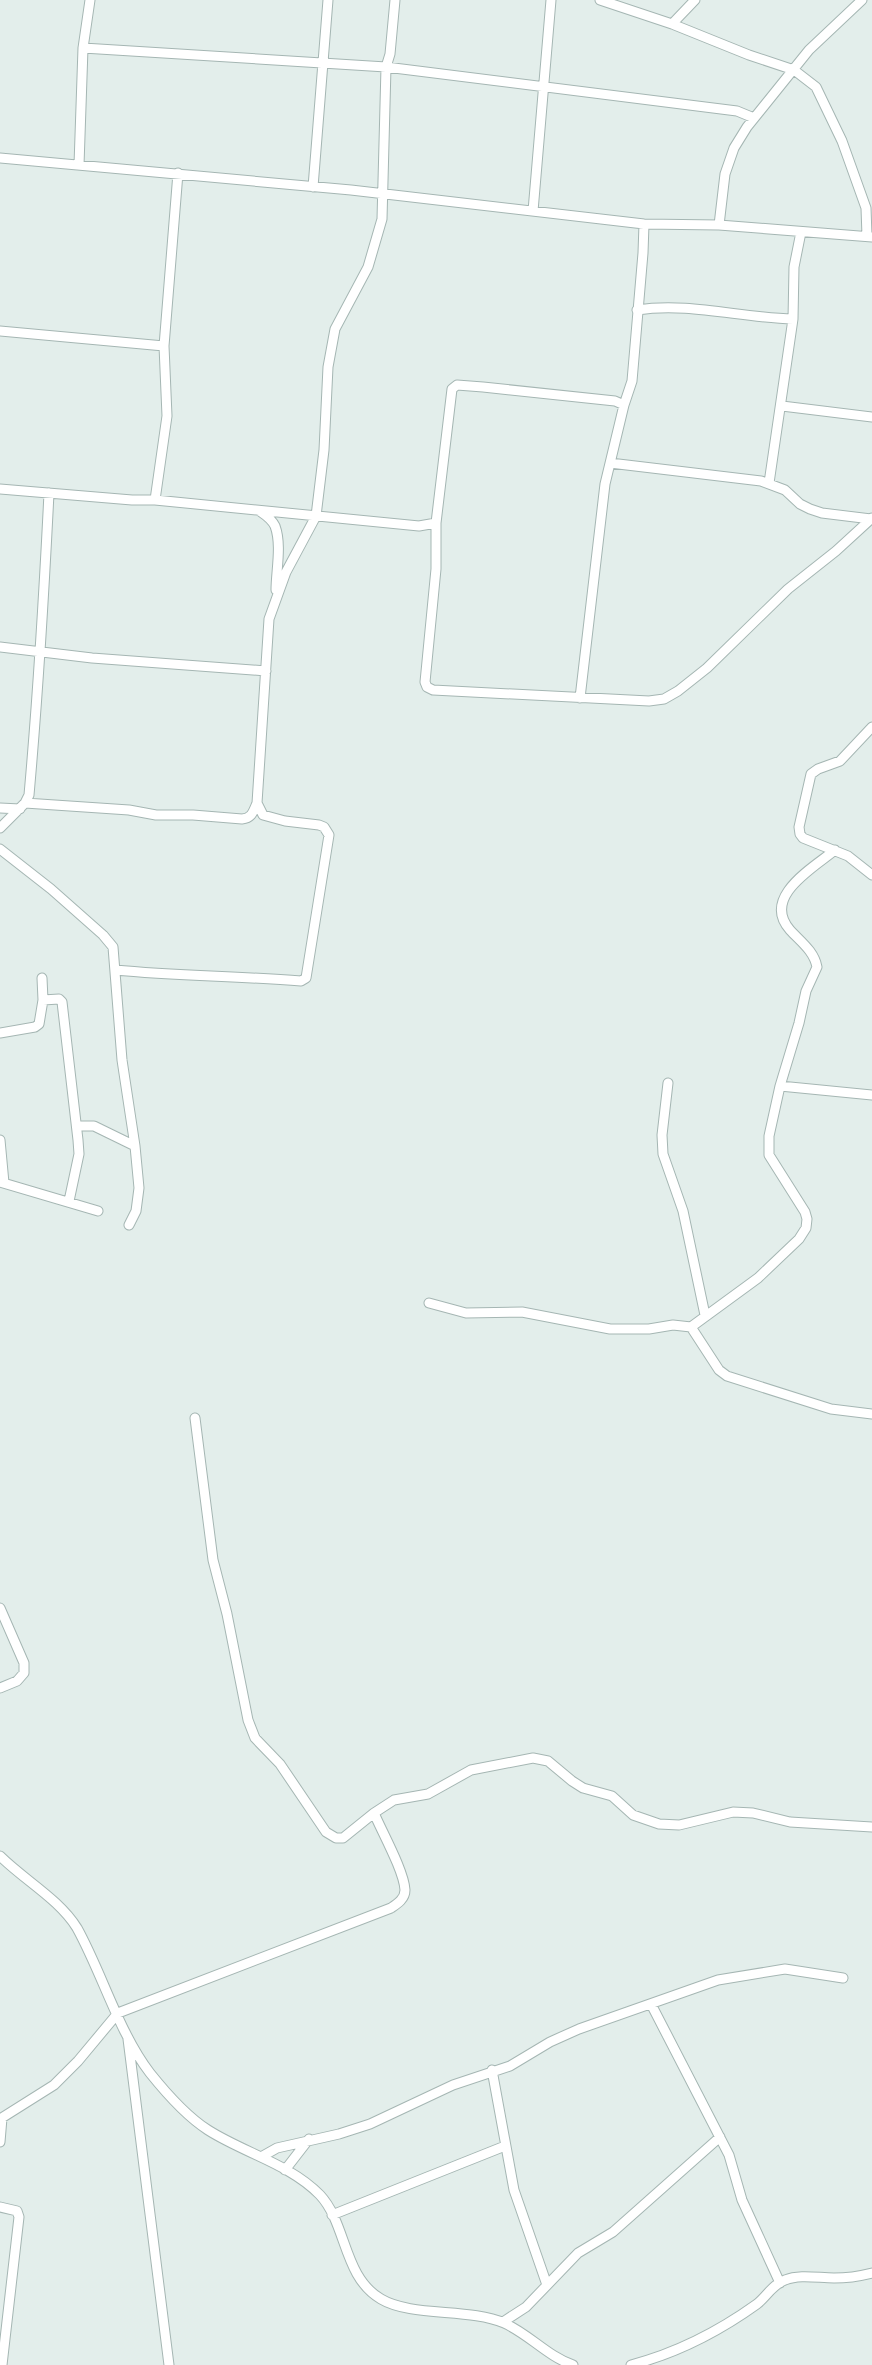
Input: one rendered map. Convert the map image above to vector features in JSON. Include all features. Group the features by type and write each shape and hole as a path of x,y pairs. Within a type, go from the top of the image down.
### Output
{"street":[{"path":"79,165 83,48 90,0"},
{"path":"313,187 328,0"},
{"path":"0,808 22,806 129,810 156,815 193,815 242,819 248,818 252,814 257,803 269,619 286,572 316,516 324,450 328,367 333,339 343,311 368,267 382,219 386,67 390,54 395,0"},
{"path":"533,211 542,86 551,0"},
{"path":"0,158 178,173 383,194 644,224 719,226 870,237 866,208 842,141 816,87 794,70 749,55 672,24 600,0"},
{"path":"672,24 695,0"},
{"path":"719,226 725,174 734,148 754,118 810,50 862,0"},
{"path":"83,48 386,67 737,111 754,118"},
{"path":"155,500 167,416 164,346 178,173"},
{"path":"580,698 605,484 624,405 632,381 644,224"},
{"path":"769,484 794,319 794,267 801,232"},
{"path":"637,310 660,307 683,308 794,319"},
{"path":"0,331 164,346"},
{"path":"624,405 615,401 457,385 452,389 436,523 436,569 426,682 428,687 433,690 580,698 649,701 664,699 678,691 707,668 788,590 836,551 871,519"},
{"path":"782,406 872,418"},
{"path":"610,463 750,479 785,490 800,504 822,513 871,519"},
{"path":"0,489 132,500 155,500 261,512 419,526 436,523"},
{"path":"0,828 22,806 29,795 36,678 41,651 49,493"},
{"path":"261,512 271,520 276,536 276,601"},
{"path":"0,647 92,658 266,671"},
{"path":"872,727 840,760 818,769 809,778 800,819 800,834 817,844 848,856 872,875"},
{"path":"115,970 179,976 233,976 301,981 306,978 329,835 324,827 319,825 285,821 263,815 257,803"},
{"path":"0,849 51,889 103,935 113,947 122,1060 135,1146 139,1188 136,1211 129,1225"},
{"path":"429,1304 466,1313 522,1312 610,1329 649,1329 673,1325 691,1327 758,1278 799,1239 806,1228 807,1219 805,1212 770,1155 769,1136 780,1086 799,1023 806,991 817,968 812,954 789,929 782,909 789,887 835,850"},
{"path":"0,1033 35,1027 39,1024 43,1000 42,978"},
{"path":"43,1000 59,999 62,1002 77,1126 78,1154 69,1201"},
{"path":"668,1083 662,1135 663,1154 679,1196 705,1315"},
{"path":"780,1086 872,1095"},
{"path":"77,1126 94,1126 135,1146"},
{"path":"0,1140 2,1183 98,1211"},
{"path":"691,1327 719,1370 728,1376 831,1409 872,1414"},
{"path":"195,1418 213,1560 227,1614 242,1701 255,1738 280,1764 326,1832 336,1838 343,1838 374,1813 394,1800 428,1794 471,1770 541,1758 548,1761 583,1788 612,1796 633,1815 659,1824 679,1825 733,1812 753,1813 790,1822 872,1827"},
{"path":"0,1608 24,1663 24,1673 17,1681 0,1688"},
{"path":"0,2142 1,2119 54,2085 78,2061 118,2013 398,1904 405,1891 400,1874 374,1813"},
{"path":"0,1856 64,1912 76,1927 91,1954 127,2034 148,2071 170,2096 206,2129 285,2170 320,2196 332,2215 363,2284 383,2300 415,2308 503,2322 557,2359 573,2365"},
{"path":"261,2157 277,2148 309,2139 339,2134 370,2124 452,2085 492,2070 510,2066 550,2042 579,2029 718,1980 785,1968 843,1978"},
{"path":"651,2004 729,2154 742,2200 780,2282"},
{"path":"127,2034 169,2365"},
{"path":"492,2070 514,2190 547,2285"},
{"path":"503,2322 526,2307 578,2252 613,2232 720,2137"},
{"path":"285,2170 309,2139"},
{"path":"332,2215 505,2146"},
{"path":"0,2207 17,2211 19,2218 2,2365"},
{"path":"631,2365 672,2353 701,2340 756,2305 780,2282 793,2277 836,2278 872,2273"}]}
